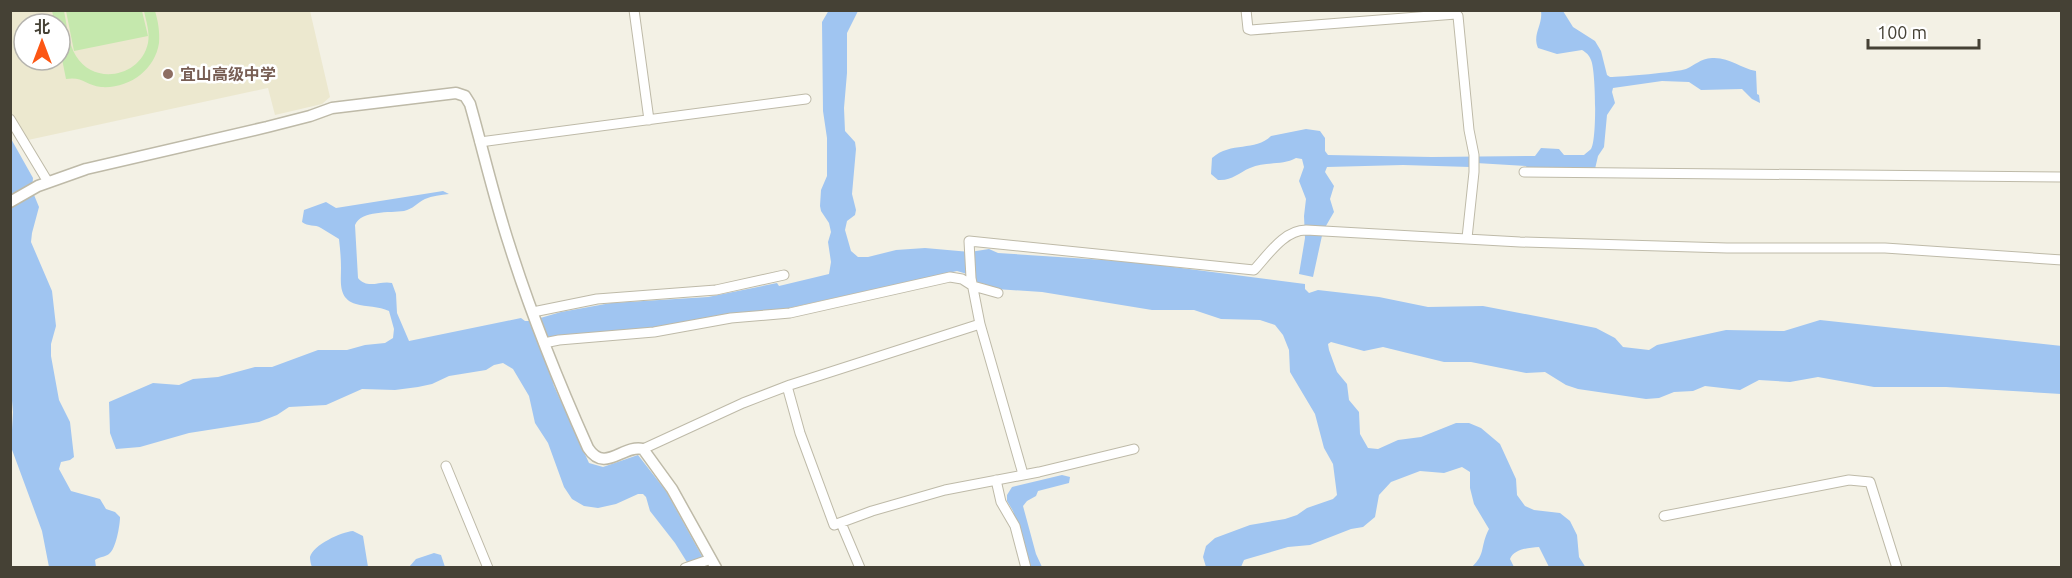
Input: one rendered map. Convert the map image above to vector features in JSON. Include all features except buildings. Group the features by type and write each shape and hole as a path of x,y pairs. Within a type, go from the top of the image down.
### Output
{"street":[{"path":"634,10 649,120"},
{"path":"1246,10 1248,29 1251,30 1391,18 1456,14 1458,16 1469,130 1474,155 1467,238"},
{"path":"10,202 43,184 86,169 267,127 332,108 456,93 465,96 469,101 508,242 543,341 591,453 604,459 637,448 643,449 743,403 787,386 980,324"},
{"path":"480,142 806,99"},
{"path":"10,119 43,184"},
{"path":"1524,172 2061,177"},
{"path":"1023,474 980,324 972,282 969,241 1254,270 1288,235 1295,231 1306,230 1726,248 1894,248 2061,260"},
{"path":"533,313 597,299 716,290 784,275"},
{"path":"543,341 663,331 731,318 790,313 950,277 972,282 999,293"},
{"path":"787,386 800,433 834,525 872,510 945,490 1134,449"},
{"path":"643,449 672,489 712,562 686,567"},
{"path":"446,466 488,567"},
{"path":"996,480 1001,502 1015,526 1026,567"},
{"path":"1664,516 1849,480 1870,482 1898,567"},
{"path":"841,523 860,567"}],"shaded area":[{"name":"宜山高级中学","path":"11,10 310,11 330,97 322,104 275,115 268,88 28,140 11,112"}],"green space":[{"path":"142,11 148,36 74,51 72,12 66,12"},
{"path":"144,11 155,11 159,35 157,53 139,76 111,87 66,79 65,72 72,72 72,48 84,65 105,74 116,74 136,64 144,55 148,43"}],"water":[{"path":"829,10 858,11 847,33 844,108 845,131 855,142 856,149 852,194 856,210 855,215 847,221 845,230 851,251 858,257 868,257 896,250 925,248 970,252 989,249 998,253 1135,262 1305,284 1305,289 1309,293 1318,290 1379,297 1428,307 1483,306 1596,328 1615,338 1623,347 1649,350 1657,345 1726,330 1784,331 1820,320 2062,346 2061,394 1946,387 1874,387 1818,377 1790,382 1759,380 1740,390 1705,386 1693,391 1674,392 1659,398 1646,399 1578,389 1566,385 1545,372 1526,373 1471,362 1444,362 1383,347 1364,351 1331,342 1328,344 1337,372 1347,384 1349,400 1359,412 1360,434 1368,448 1378,449 1398,440 1421,437 1456,423 1469,423 1481,428 1500,444 1516,479 1517,495 1525,506 1534,510 1560,513 1570,521 1577,535 1579,557 1586,568 1549,567 1539,547 1515,553 1510,559 1514,567 1472,567 1481,554 1489,529 1474,504 1470,488 1470,472 1462,467 1444,473 1420,471 1391,482 1379,495 1375,517 1363,527 1351,529 1310,545 1288,547 1247,559 1241,567 1206,567 1203,557 1206,546 1215,538 1250,525 1297,515 1337,495 1333,464 1324,448 1315,414 1290,372 1289,350 1283,335 1275,325 1260,320 1221,319 1194,310 1152,310 1042,292 996,289 975,282 967,274 957,271 771,312 645,329 540,339 554,386 589,463 603,467 638,455 666,491 708,567 690,567 650,511 643,494 598,508 584,506 572,499 564,487 548,443 535,423 529,396 513,369 503,363 486,370 449,376 432,384 418,387 395,390 362,389 326,405 289,407 259,422 189,433 140,447 116,449 110,433 109,402 153,383 179,385 193,379 218,377 255,367 272,367 318,350 347,350 385,343 393,338 394,329 389,311 350,302 343,294 339,239 319,227 302,222 304,210 326,202 336,208 443,191 449,194 428,198 404,211 369,215 358,220 355,225 358,278 370,284 392,283 396,294 397,313 409,341 521,318 530,321 561,312 611,303 708,297 777,283 779,286 829,274 831,262 828,242 831,232 820,206 821,190 827,176 827,138 823,111 822,22"},
{"path":"1541,11 1563,11 1573,27 1595,41 1601,51 1607,75 1610,77 1681,70 1704,60 1718,58 1756,71 1757,94 1760,103 1742,89 1701,90 1689,82 1662,81 1613,88 1615,103 1607,115 1604,147 1598,156 1595,169 1527,168 1526,166 1476,163 1470,167 1403,165 1327,167 1325,172 1334,186 1330,199 1334,212 1323,231 1313,277 1299,274 1305,238 1306,199 1299,181 1304,167 1302,159 1296,158 1256,166 1223,180 1218,180 1211,174 1212,158 1219,153 1258,144 1271,136 1306,129 1320,131 1325,138 1325,151 1328,155 1535,156 1541,148 1559,149 1564,155 1584,155 1591,149 1593,143 1595,120 1595,91 1591,60 1582,50 1557,54 1538,48 1536,38 1541,21"},
{"path":"10,137 33,178 32,190 39,207 31,242 52,291 56,326 51,344 51,356 59,400 70,422 74,457 61,462 59,469 71,491 100,499 106,509 115,512 120,517 114,547 109,554 95,560 96,567 49,567 42,531 11,447 13,412 10,378"},
{"path":"1062,475 1070,477 1069,483 1038,491 1036,496 1023,506 1036,554 1042,567 1027,567 1007,495 1012,487"},
{"path":"353,531 363,536 368,567 312,567 310,557 316,548 335,537"},
{"path":"434,553 441,555 445,567 409,567 416,559"}],"place":[{"name":"宜山高级中学","path":"168,74"}]}
